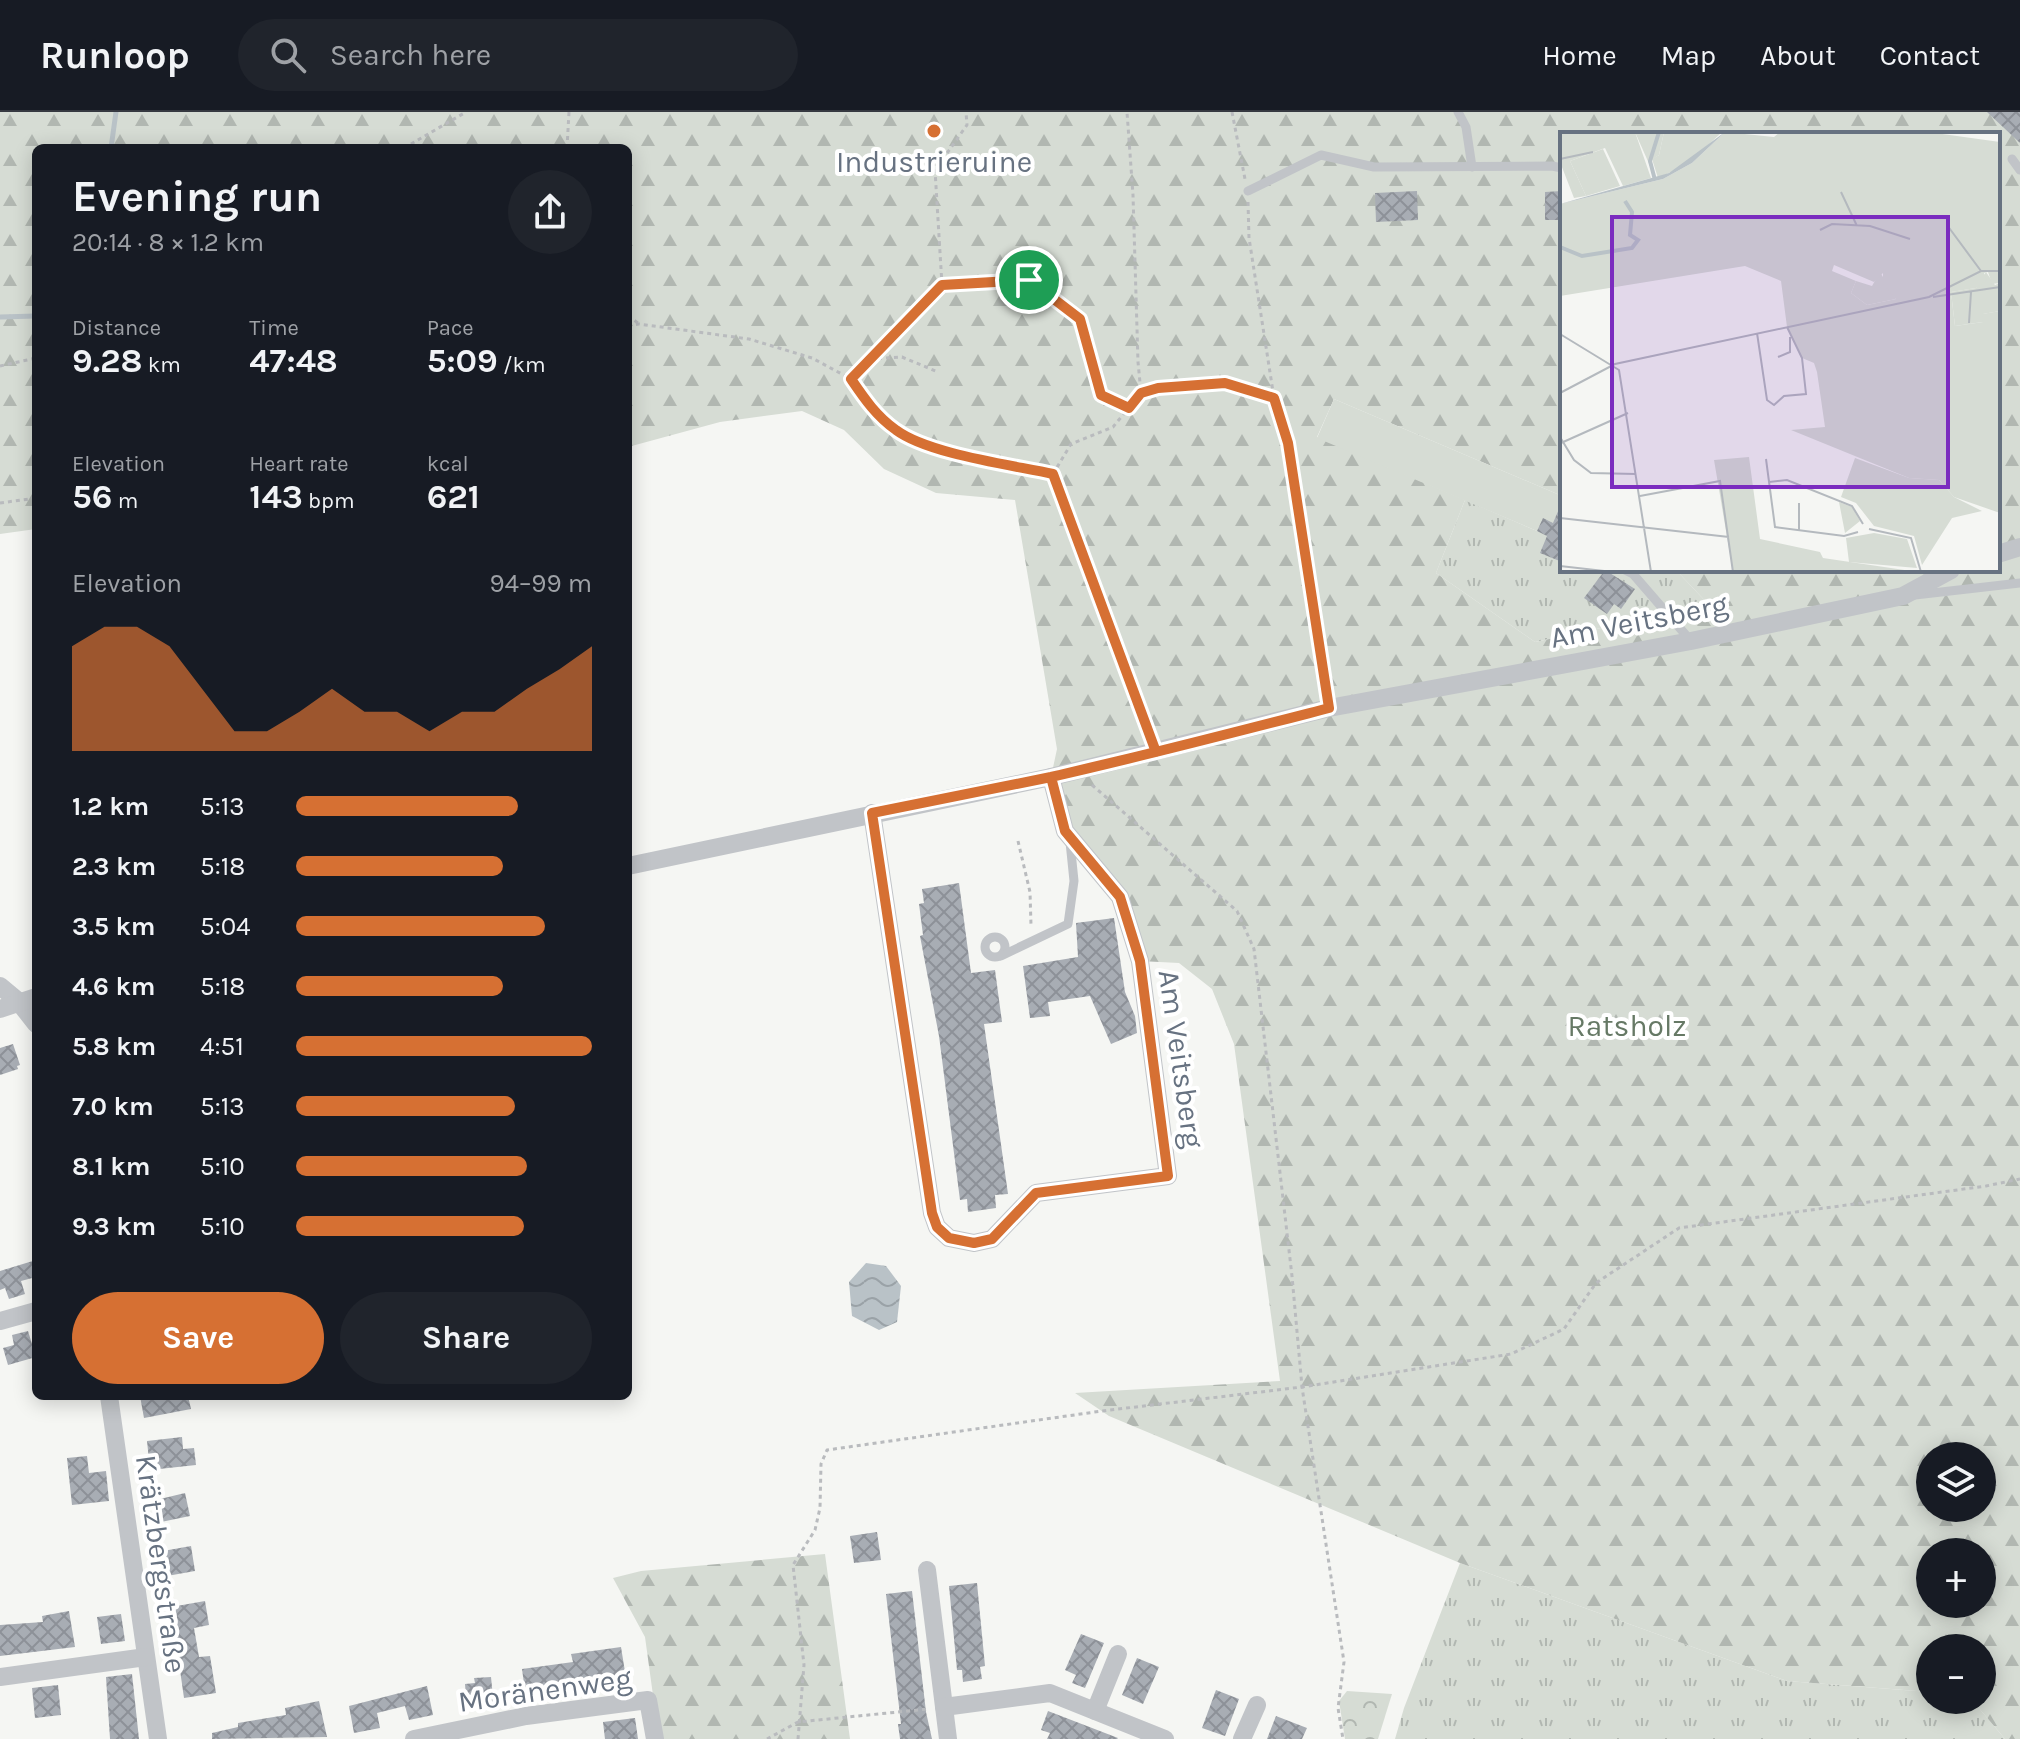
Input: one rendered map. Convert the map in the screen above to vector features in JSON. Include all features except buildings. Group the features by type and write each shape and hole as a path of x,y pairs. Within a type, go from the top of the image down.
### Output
{"street":[{"path":"2000,553 2020,547"},
{"name":"Am Veitsberg","path":"632,865 1078,771 1329,708 1691,641 1903,596 1947,572"},
{"name":"Am Veitsberg","path":"872,813 932,1213 937,1227 949,1238 974,1243 992,1239 1036,1193 1168,1176 1140,961 1120,897 1065,831 1051,777"},
{"path":"0,986 27,999"},
{"path":"0,1009 27,999"},
{"path":"0,1321 32,1312"},
{"name":"Krätzbergstraße","path":"110,1400 158,1739"},
{"path":"927,1570 948,1739"},
{"path":"1095,1711 1118,1654"},
{"path":"0,1677 146,1657"},
{"path":"944,1707 1050,1693 1165,1739"},
{"name":"Moränenweg","path":"414,1739 526,1716 648,1700 655,1739"},
{"path":"1242,1739 1257,1705"}],"lane":[{"path":"1458,112 1466,127 1472,167"},
{"path":"1248,191 1321,155 1374,167 1560,168"},
{"path":"2012,159 2020,170"},
{"path":"1629,572 1691,641"},
{"path":"1903,596 2020,583"},
{"path":"1001,956 1068,924 1074,881 1070,838"}],"path":[{"path":"411,144 466,112"},
{"path":"567,144 569,112"},
{"path":"942,285 935,170 967,125 966,112"},
{"path":"1127,112 1141,393"},
{"path":"1232,112 1248,191 1249,238 1274,398 1288,443 1329,708"},
{"path":"953,132 959,136"},
{"path":"1020,281 1022,273"},
{"path":"851,379 942,285 1029,280 1080,319 1101,395 1129,408"},
{"path":"632,319 639,324"},
{"path":"632,325 749,339 812,358 851,379 870,407 898,432 941,450 1053,474"},
{"path":"870,359 902,357 938,372"},
{"path":"0,366 32,359"},
{"path":"1053,474 1071,444 1113,427 1141,393 1158,388 1225,383 1274,398"},
{"path":"1053,474 1156,752"},
{"path":"0,503 32,499"},
{"path":"1078,771 1237,911 1254,949 1302,1387 1344,1662 1338,1708 1343,1739"},
{"path":"1018,841 1030,892 1031,941"},
{"path":"798,1739 804,1665 793,1565 815,1530 820,1508 821,1464 827,1450 1102,1411 1302,1387 1511,1354 1564,1329 1596,1283 1679,1228 2020,1179"},
{"path":"767,1739 798,1722 944,1707"}],"green space":[{"name":"Ratsholz","path":"0,112 2020,112 2020,1739 2005,1739 1984,1714 1996,1714 1996,1634 1916,1634 1916,1691 1787,1681 1460,1563 1109,1416 1075,1393 1280,1381 1234,1044 1212,989 1179,963 1140,961 1120,897 1065,831 1051,777 1057,749 1015,500 936,493 884,469 844,430 802,411 720,422 632,446 632,144 32,144 32,530 0,534"},
{"path":"1334,399 1560,495 1560,526 1543,519 1537,531 1317,438"},
{"path":"1465,500 1537,531 1543,518 1560,526 1560,572 1678,572 1709,605 1535,642 1436,573"},
{"path":"825,1554 850,1739 659,1739 645,1637 613,1578 641,1571"},
{"path":"1460,1563 1787,1681 1916,1691 1916,1714 1984,1714 2005,1739 1395,1739"},
{"path":"1347,1691 1392,1694 1378,1739 1345,1739 1339,1701"}],"water":[{"path":"866,1263 886,1266 901,1286 897,1322 879,1330 852,1316 849,1282"}],"waterway":[{"path":"112,144 116,112"},
{"path":"0,317 32,316"}],"place":[{"name":"Industrieruine","path":"934,131"}],"route":[{"path":"1029,280 942,285 851,379 870,407 898,432 941,450 1053,474 1156,752 872,813 932,1213 937,1227 949,1238 974,1243 992,1239 1036,1193 1168,1176 1140,961 1120,897 1065,831 1051,777 1156,752 1329,708 1288,443 1274,398 1225,383 1158,388 1141,393 1129,408 1101,395 1080,319 1029,280"}]}
